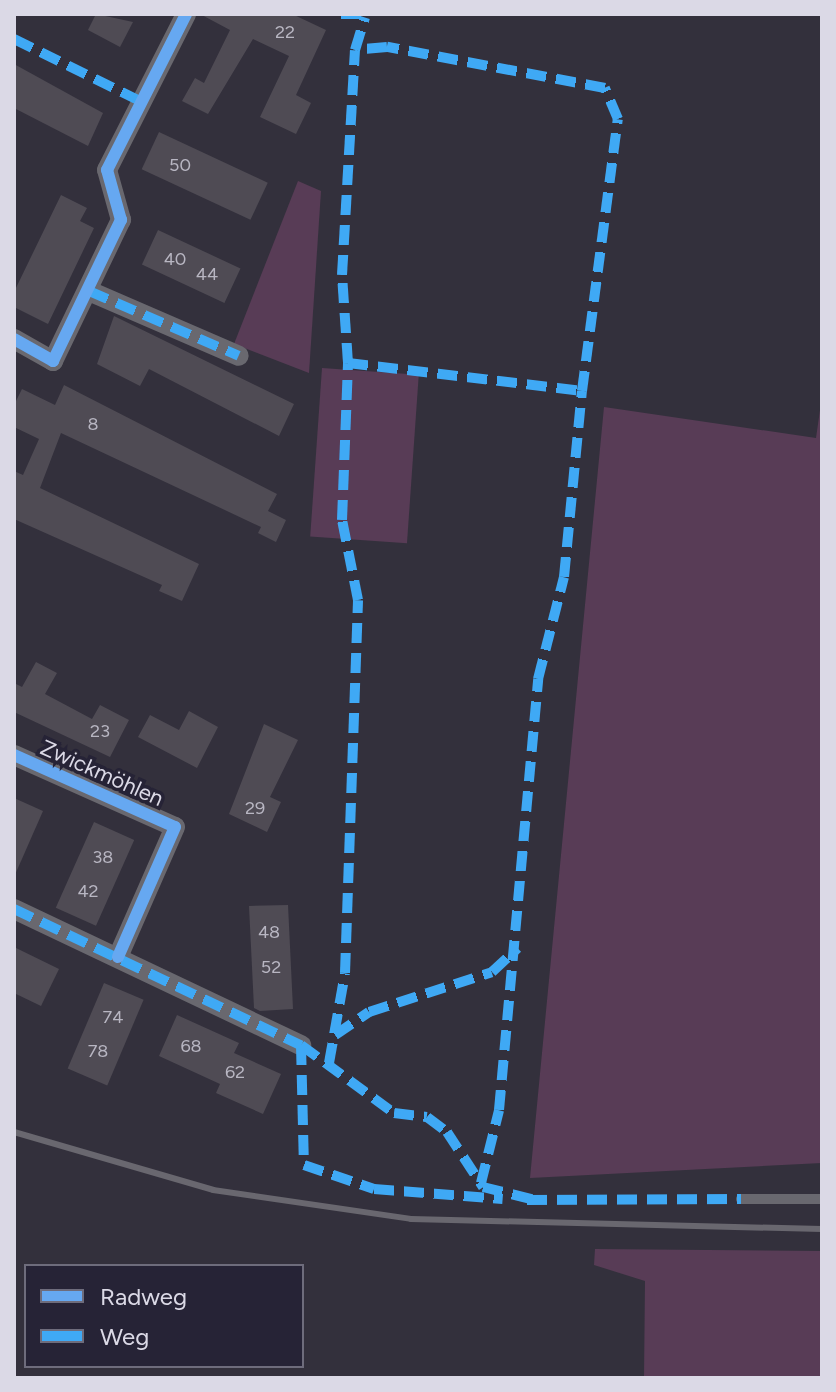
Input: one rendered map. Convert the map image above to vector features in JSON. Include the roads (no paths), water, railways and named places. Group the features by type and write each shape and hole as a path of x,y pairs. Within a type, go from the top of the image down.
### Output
{"street":[{"path":"14,339 53,361 121,220 107,170 186,14"},
{"path":"89,291 239,356"},
{"name":"Zwickmöhlen","path":"14,755 175,827 118,957"},
{"path":"14,909 301,1045"}],"lane":[{"path":"741,1199 822,1199"}],"railway":[{"path":"14,1132 213,1190 411,1219 822,1229"}]}
